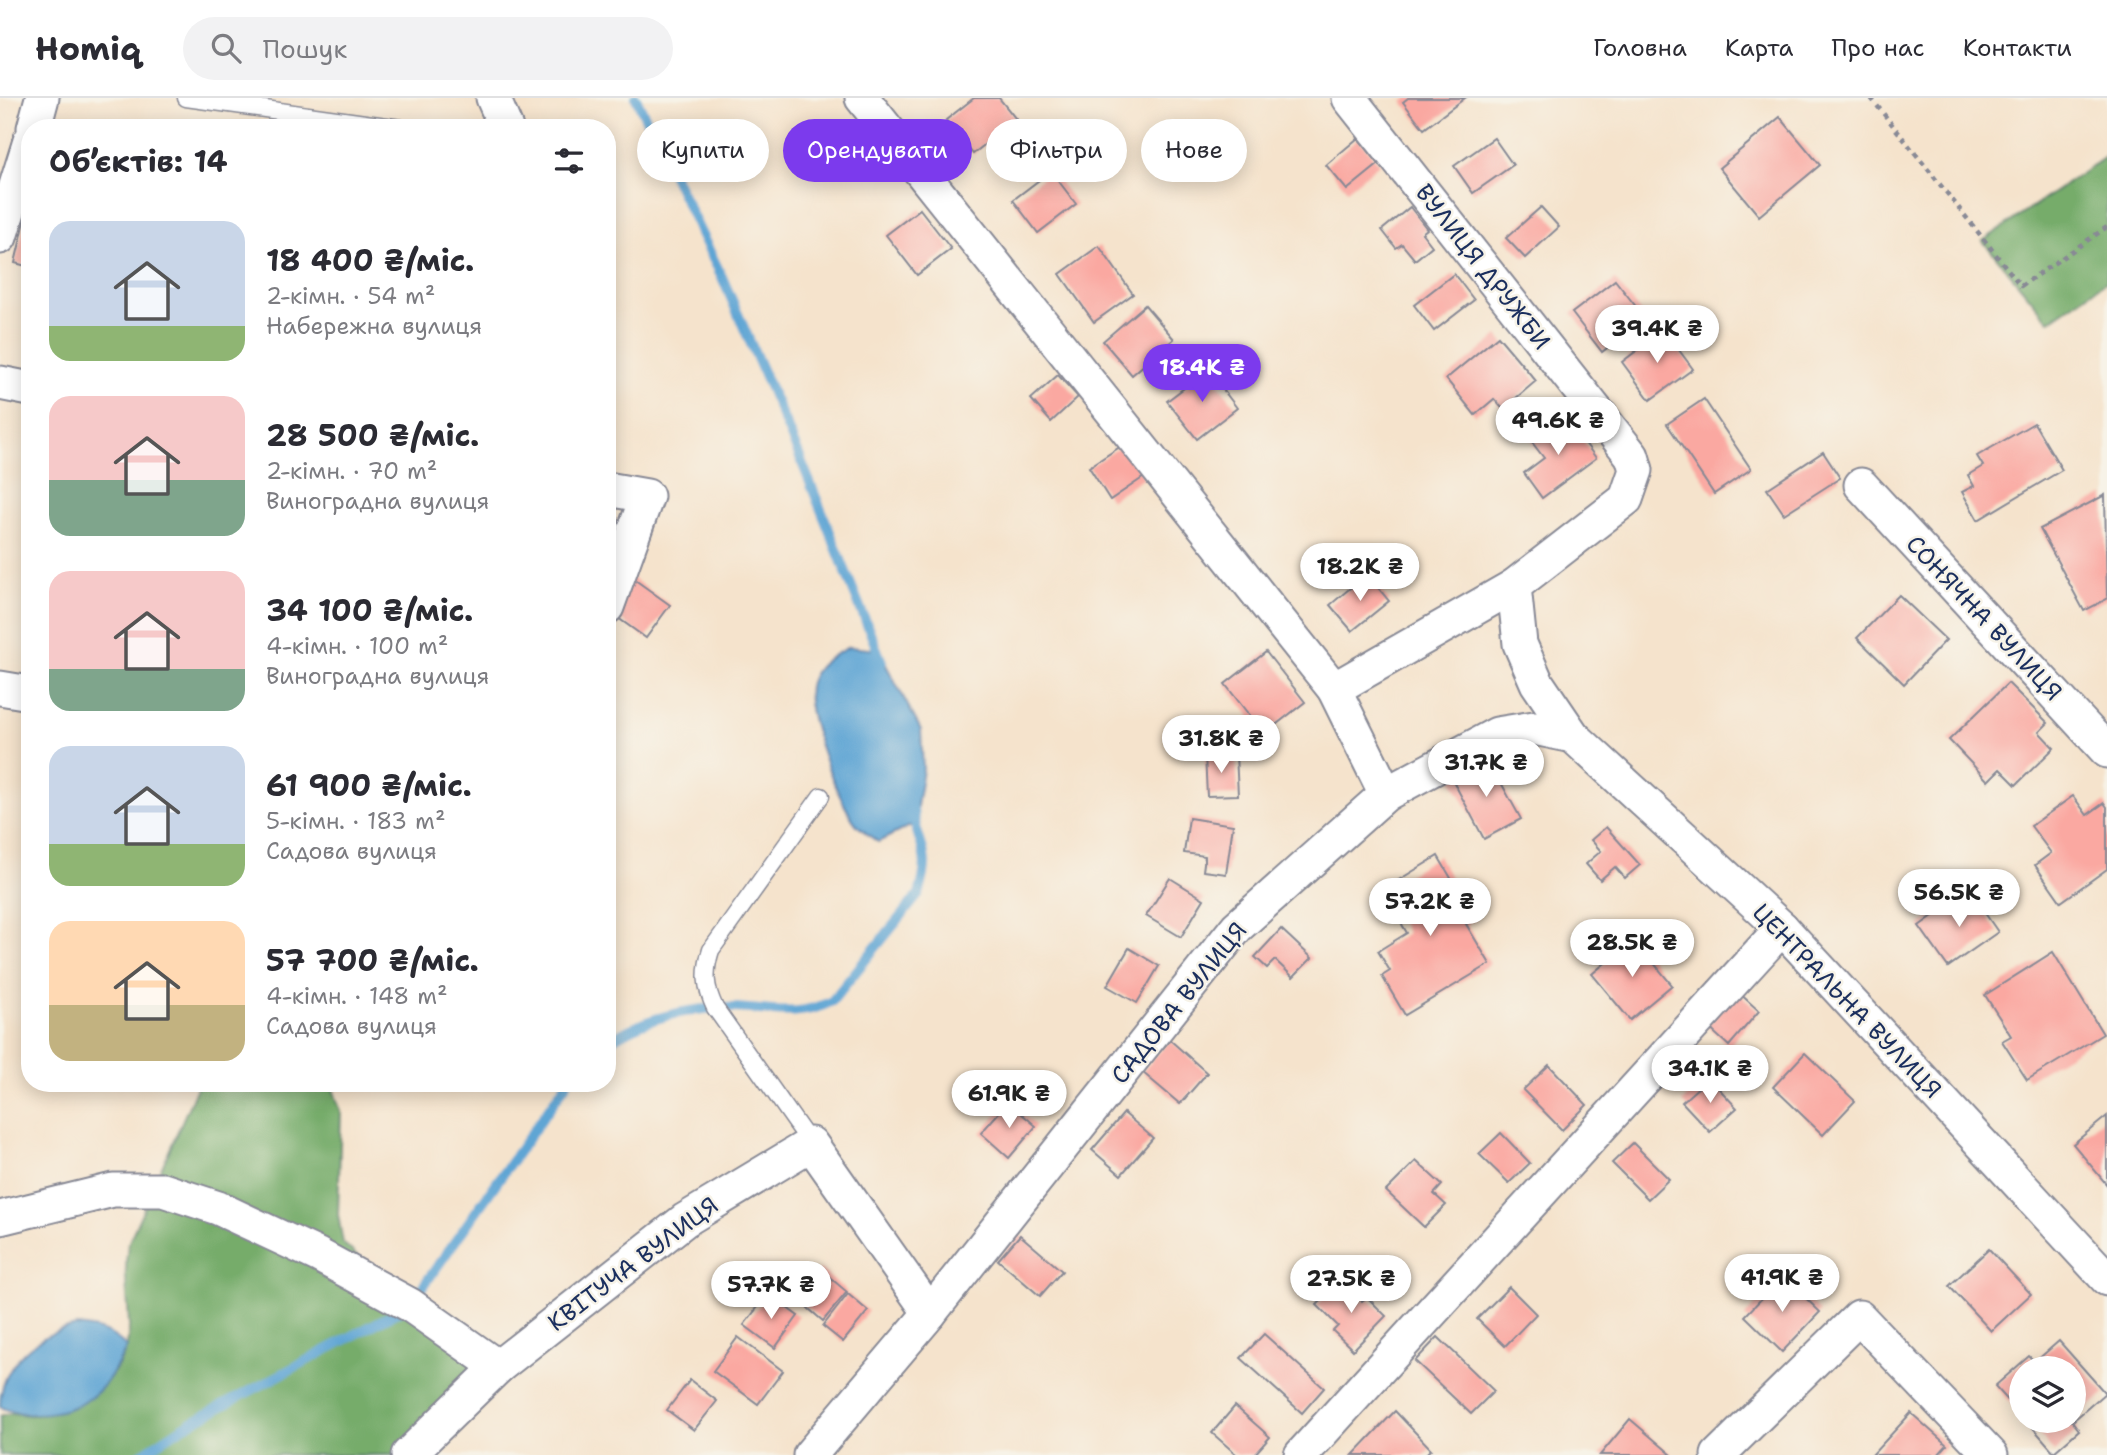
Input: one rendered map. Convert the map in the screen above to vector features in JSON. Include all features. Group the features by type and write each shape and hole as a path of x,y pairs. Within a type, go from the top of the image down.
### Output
{"street":[{"path":"36,119 42,98"},
{"path":"493,98 502,119"},
{"path":"862,98 1334,689 1386,794"},
{"name":"ВУЛИЦЯ ДРУЖБИ","path":"1334,689 1514,586 1626,499 1636,470 1632,456 1349,98"},
{"path":"0,237 21,170"},
{"path":"0,383 21,387"},
{"name":"СОНЯЧНА ВУЛИЦЯ","path":"1861,485 2107,751"},
{"path":"616,491 647,496 616,582"},
{"path":"1514,586 1520,643 1537,683 1573,736"},
{"path":"0,688 21,692"},
{"name":"САДОВА ВУЛИЦЯ","path":"810,1455 930,1313 1237,928 1386,794 1497,734 1534,728 1573,736"},
{"name":"ЦЕНТРАЛЬНА ВУЛИЦЯ","path":"1573,736 1782,928 2107,1279"},
{"path":"1301,1455 1782,928"},
{"path":"811,1144 930,1313"},
{"name":"КВІТУЧА ВУЛИЦЯ","path":"408,1455 498,1367 685,1220 811,1144"},
{"path":"0,1218 113,1189 163,1190 218,1208 318,1255 410,1305 498,1367"},
{"path":"1718,1455 1859,1317 1991,1455"}],"lane":[{"path":"186,98 336,119"},
{"path":"811,1144 715,1008 707,992 705,969 711,950 821,796"}],"path":[{"path":"1871,98 2021,286 2107,227"}],"green space":[{"path":"2107,156 2107,281 2049,321 1983,241"},
{"path":"195,1092 334,1092 341,1112 338,1215 343,1243 410,1305 498,1367 408,1455 0,1455 0,1416 14,1413 37,1415 68,1408 92,1395 119,1364 125,1351 129,1325 126,1276 128,1244"}],"water":[{"path":"849,647 878,650 921,730 923,770 914,824 878,842 857,825 849,814 823,755 811,712 809,695 813,675 826,661"},
{"path":"77,1326 104,1332 127,1347 105,1384 83,1402 56,1412 27,1414 0,1407 7,1377 24,1353 35,1343"}],"building":[{"path":"974,98 999,98 1016,119 986,119 986,143 973,154 972,119 947,119"},
{"path":"1408,98 1465,98 1424,129 1403,102"},
{"path":"1780,117 1820,165 1759,216 1719,168"},
{"path":"1358,138 1379,164 1347,190 1326,165"},
{"path":"1494,138 1513,165 1473,193 1454,166"},
{"path":"1037,182 1059,182 1076,204 1038,233 1013,200"},
{"path":"1410,207 1427,229 1422,233 1432,246 1415,260 1402,244 1396,248 1382,230"},
{"path":"1541,207 1559,227 1525,258 1506,238"},
{"path":"920,209 951,249 917,275 886,235"},
{"path":"21,238 21,265 15,263"},
{"path":"1099,246 1133,294 1094,322 1060,274"},
{"path":"1454,274 1474,300 1434,331 1414,305"},
{"path":"1615,280 1645,318 1602,352 1572,313"},
{"path":"1145,305 1174,339 1132,375 1103,341"},
{"path":"1664,330 1693,369 1650,400 1622,362"},
{"path":"1498,336 1536,381 1503,409 1494,399 1475,415 1446,379"},
{"path":"1208,370 1237,408 1197,439 1167,401"},
{"path":"1058,375 1078,397 1051,422 1031,399"},
{"path":"1704,399 1751,469 1714,494 1667,424"},
{"path":"1565,416 1596,458 1542,498 1524,473 1544,458 1531,441"},
{"path":"2034,423 2062,470 1978,520 1962,492 1974,486 1968,475 1983,466 1977,456"},
{"path":"1123,445 1144,477 1110,500 1089,467"},
{"path":"1823,452 1840,478 1784,514 1767,489"},
{"path":"2105,495 2107,599 2084,611 2040,529"},
{"path":"1367,574 1389,601 1352,631 1330,605"},
{"path":"631,577 670,605 646,638 616,616 616,598"},
{"path":"1899,595 1946,640 1904,684 1857,638"},
{"path":"1266,652 1305,702 1264,734 1225,684"},
{"path":"2008,683 2048,723 2039,732 2054,748 2016,785 2000,769 1988,781 1949,740"},
{"path":"1205,754 1236,754 1238,795 1207,796"},
{"path":"1488,759 1521,819 1484,839 1452,779"},
{"path":"2073,796 2087,815 2104,803 2107,807 2107,869 2061,902 2035,865 2051,853 2031,826"},
{"path":"1189,818 1233,825 1226,874 1203,871 1205,856 1184,853"},
{"path":"1606,827 1640,865 1625,878 1615,867 1600,880 1586,864 1601,851 1591,840"},
{"path":"1438,856 1475,919 1466,924 1490,964 1405,1015 1382,976 1390,971 1378,951 1407,933 1388,901 1403,892 1397,881"},
{"path":"1170,878 1204,899 1181,937 1146,916"},
{"path":"1969,890 1998,932 1948,967 1919,926"},
{"path":"1281,929 1312,958 1293,977 1275,960 1267,968 1255,957"},
{"path":"1634,939 1672,985 1630,1020 1592,974"},
{"path":"1129,948 1159,966 1137,1003 1107,986"},
{"path":"2053,952 2103,1034 2027,1080 2002,1041 2011,1036 1985,995"},
{"path":"1737,991 1759,1011 1729,1046 1707,1026"},
{"path":"1170,1040 1207,1073 1180,1104 1142,1072"},
{"path":"1805,1053 1855,1101 1823,1135 1773,1087"},
{"path":"1549,1065 1587,1105 1562,1130 1523,1090"},
{"path":"1709,1078 1737,1108 1710,1132 1682,1102"},
{"path":"1008,1102 1036,1126 1009,1158 981,1133"},
{"path":"1124,1113 1153,1138 1121,1175 1092,1150"},
{"path":"2107,1116 2107,1185 2073,1144"},
{"path":"1501,1133 1530,1163 1509,1183 1479,1154"},
{"path":"1633,1143 1669,1179 1648,1199 1612,1163"},
{"path":"1416,1161 1442,1185 1434,1194 1446,1205 1424,1227 1386,1191"},
{"path":"1020,1235 1062,1271 1040,1296 998,1260"},
{"path":"1989,1249 2031,1294 1991,1331 1949,1286"},
{"path":"820,1269 847,1292 823,1321 795,1297"},
{"path":"1783,1276 1820,1312 1782,1352 1745,1316"},
{"path":"1341,1281 1362,1301 1367,1297 1386,1316 1353,1350 1333,1331 1338,1326 1317,1305"},
{"path":"1509,1287 1536,1314 1505,1346 1477,1319"},
{"path":"768,1294 798,1316 775,1348 744,1325"},
{"path":"848,1294 868,1311 843,1342 823,1326"},
{"path":"1264,1334 1324,1388 1302,1413 1241,1358"},
{"path":"738,1337 783,1371 758,1404 713,1371"},
{"path":"1438,1337 1494,1391 1471,1414 1415,1361"},
{"path":"2059,1341 2072,1356 2042,1356"},
{"path":"2086,1372 2105,1393 2086,1410"},
{"path":"2009,1374 2009,1402 1995,1386"},
{"path":"690,1380 717,1401 694,1430 667,1410"},
{"path":"1235,1406 1270,1437 1254,1455 1237,1455 1212,1433"},
{"path":"1395,1411 1431,1449 1425,1455 1353,1455"},
{"path":"1911,1413 1947,1445 1938,1455 1872,1455"},
{"path":"1630,1419 1672,1455 1600,1455"},
{"path":"2037,1433 2076,1433 2054,1452"}],"waterway":[{"path":"636,98 722,277 799,455 882,662"},
{"path":"616,1037 658,1018 686,1012 715,1008 803,1011 832,1001 919,894 925,859 913,811"},
{"path":"140,1455 183,1427 410,1305 561,1092"}]}
